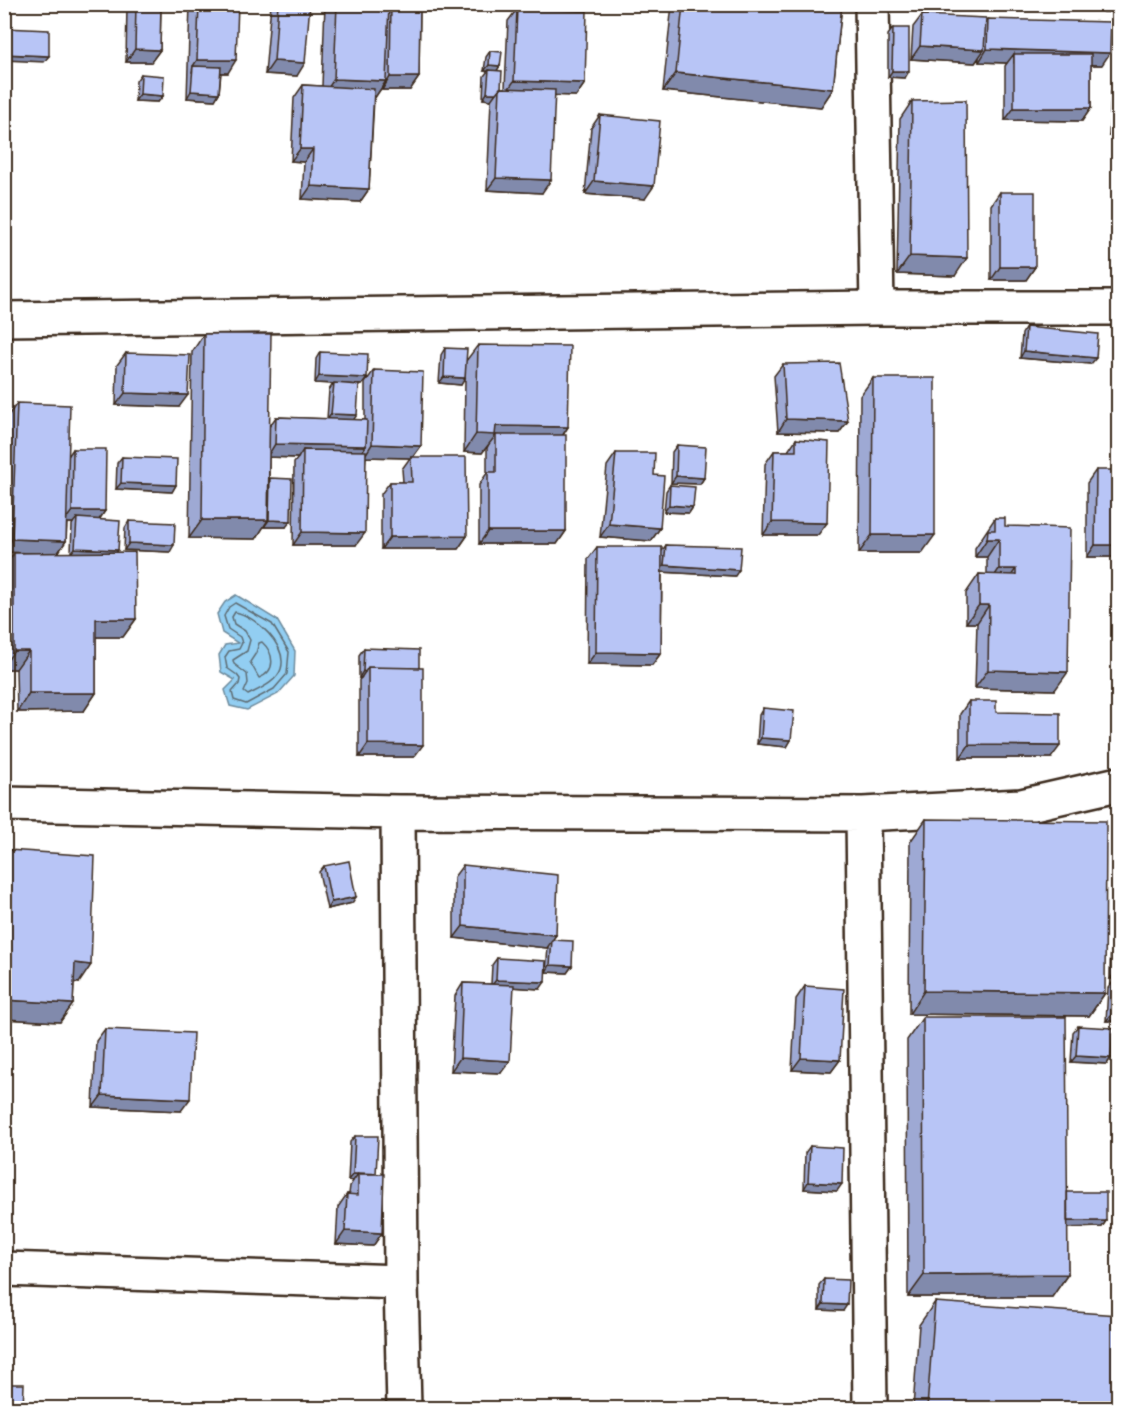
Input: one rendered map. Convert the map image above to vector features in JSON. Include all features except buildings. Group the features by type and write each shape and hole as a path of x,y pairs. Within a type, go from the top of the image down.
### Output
{"street":[{"path":"872,4 877,308"},
{"path":"4,319 877,308 1119,308"},
{"path":"4,804 398,812 863,814 1021,806 1119,784"},
{"path":"398,812 404,1408"},
{"path":"863,814 870,1408"},
{"path":"4,1269 401,1282"}],"water":[{"path":"236,595 277,620 295,651 294,676 278,694 247,710 230,706 225,690 235,680 221,672 219,655 225,645 238,643 222,633 217,614 225,602"}]}
